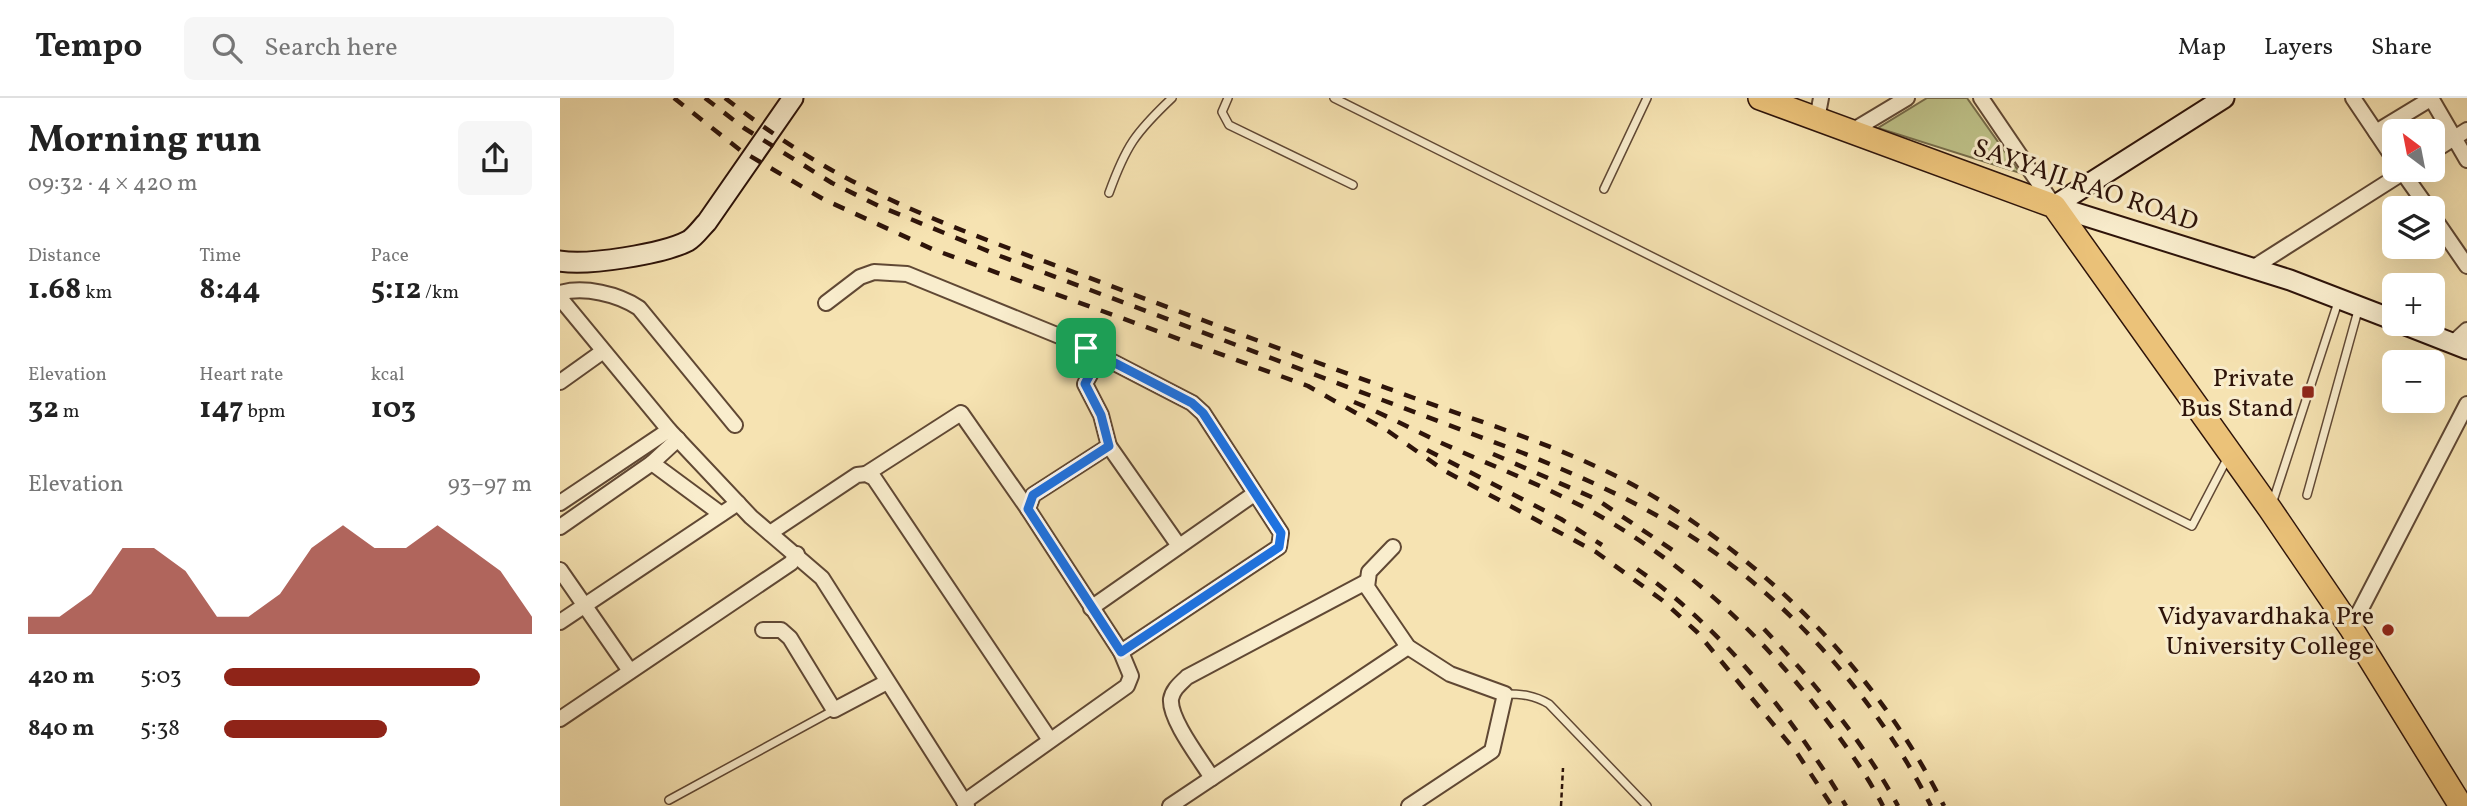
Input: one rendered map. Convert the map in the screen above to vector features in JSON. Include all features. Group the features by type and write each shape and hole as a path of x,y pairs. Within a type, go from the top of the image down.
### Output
{"main road":[{"name":"SAYYAJI RAO ROAD","path":"1760,98 1819,108 1852,131 2054,206"},
{"path":"2054,206 2270,509 2351,628 2461,806"}],"street":[{"path":"560,261 624,257 668,249 690,240 707,222 793,98"},
{"path":"1852,131 1907,98"},
{"path":"1981,98 2054,206 2224,98"},
{"path":"2353,98 2382,142"},
{"path":"2375,132 2431,98 2467,160"},
{"path":"2445,144 2467,130"},
{"path":"2251,268 2387,182"},
{"name":"SAYYAJI RAO ROAD","path":"2054,206 2290,279 2382,315"},
{"path":"2445,234 2467,266"},
{"path":"826,303 867,274 907,274 1086,348 1192,403 1203,413 1281,533 1279,547 1121,652"},
{"path":"735,425 639,308 629,302 592,292 569,290 560,296 603,352 738,503 770,533 797,554 822,578 965,804 1127,685 1131,676 1121,652 1028,509 961,413 866,474 857,475 845,482 770,533"},
{"path":"2445,336 2462,341"},
{"path":"1086,348 1095,361 1095,369 1085,384 1101,415 1109,446 1179,547"},
{"path":"560,382 603,352"},
{"path":"2351,628 2467,404"},
{"path":"560,527 652,463 674,434"},
{"path":"560,503 674,434"},
{"path":"1028,509 1033,495 1109,446"},
{"path":"652,463 721,514"},
{"path":"866,474 874,478 1050,740"},
{"path":"1091,608 1254,494"},
{"path":"560,622 738,503"},
{"path":"1393,547 1369,572 1366,582 1408,648 1450,674 1505,694 1492,751 1409,806"},
{"path":"560,718 791,563 797,554"},
{"path":"560,570 630,671"},
{"path":"1212,778 1175,717 1171,701 1174,690 1187,677 1366,582"},
{"path":"763,630 781,630 790,638 834,710 887,682"},
{"path":"1170,806 1408,648"}],"lane":[{"path":"1109,194 1123,156 1139,130 1172,98"},
{"path":"1228,98 1222,112 1229,125 1353,185"},
{"path":"1334,98 2192,526 2230,453"},
{"path":"1604,189 1647,98"},
{"path":"2270,509 2339,299"},
{"path":"2306,495 2359,306"},
{"path":"1505,694 1537,696 1549,704 1647,806"},
{"path":"669,800 834,710"}],"path":[{"path":"1562,806 1563,768"}],"green space":[{"path":"1927,98 1967,98 2020,173 1878,128"}],"railway":[{"path":"674,98 740,150 823,199 932,249 1308,386 1388,431 1445,471 1596,552 1662,600 1697,632 1797,753 1832,806"},
{"path":"705,98 744,128 832,183 879,206 1000,256 1523,453 1594,484 1663,519 1741,573 1774,601 1835,663 1888,732 1931,806"},
{"path":"725,98 819,163 852,181 968,233 1540,443 1632,484 1705,530 1747,562 1824,634 1859,674 1890,716 1919,760 1944,806"},
{"path":"1354,402 1591,511 1657,552 1744,626 1797,683 1846,747 1883,806"},
{"path":"1427,450 1561,519 1602,545"},
{"path":"1493,454 1596,499 1674,551"},
{"path":"1637,569 1698,618 1754,676 1803,740 1846,806"},
{"path":"1764,629 1837,713 1898,806"}],"place":[{"name":"Private Bus Stand","path":"2308,392"},
{"name":"Vidyavardhaka Pre University College","path":"2388,630"}],"route":[{"path":"1086,348 1192,403 1203,413 1281,533 1282,541 1279,547 1121,652 1028,509 1033,495 1109,446 1101,415 1085,384 1095,369 1095,361 1086,348"}]}
